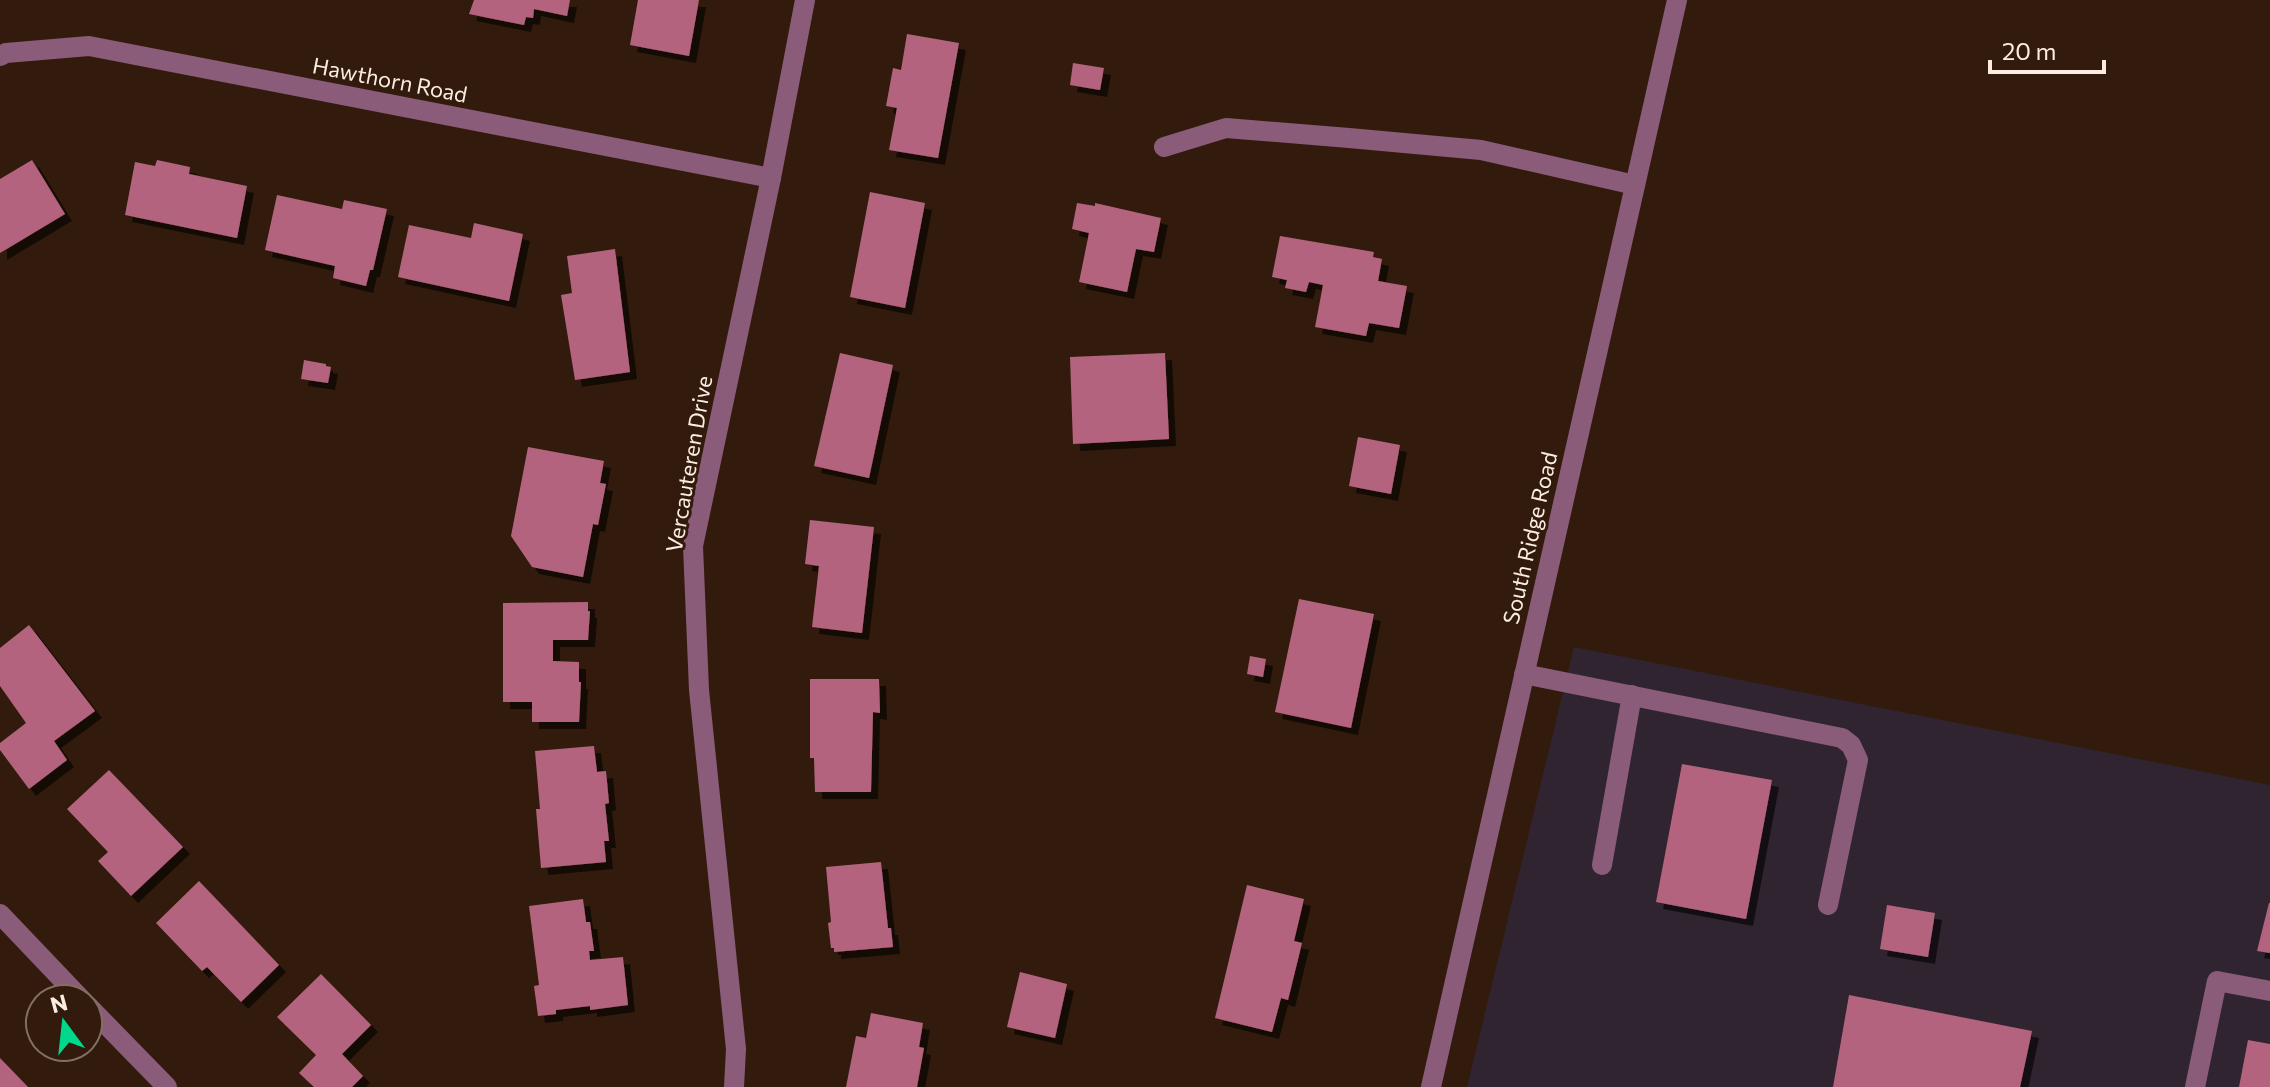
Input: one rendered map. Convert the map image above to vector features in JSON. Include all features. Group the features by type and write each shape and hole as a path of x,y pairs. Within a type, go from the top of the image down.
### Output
{"street":[{"name":"Vercauteren Drive","path":"734,1087 736,1049 699,690 693,546 771,178 805,0"},
{"name":"South Ridge Road","path":"1431,1087 1677,0"},
{"name":"Hawthorn Road","path":"0,56 89,46 771,178"},
{"path":"1164,147 1226,128 1481,150 1635,185"},
{"path":"1524,674 1842,738 1851,745 1858,760 1828,905"},
{"path":"1602,865 1632,695"},
{"path":"0,914 66,983"},
{"path":"2195,1087 2217,981 2270,991"},
{"path":"104,1022 167,1087"}],"shaded area":[{"path":"1574,647 2270,785 2270,1087 1467,1087"}],"building":[{"path":"474,0 570,0 567,16 534,9 533,18 526,17 524,25 469,14"},
{"path":"638,0 699,0 689,56 630,45"},
{"path":"907,34 959,43 938,158 889,150 897,108 886,106 893,68 901,70"},
{"path":"1073,63 1104,68 1100,90 1070,85"},
{"path":"32,160 65,214 0,253 0,179"},
{"path":"157,160 190,167 189,174 247,186 237,238 125,215 135,162 155,166"},
{"path":"870,192 925,203 905,308 850,297"},
{"path":"277,195 342,209 344,200 387,209 373,270 370,270 366,286 333,278 335,266 265,250"},
{"path":"1077,203 1095,206 1095,203 1161,218 1154,252 1136,249 1127,292 1079,282 1089,233 1072,229"},
{"path":"474,223 523,234 509,301 398,277 409,225 471,238"},
{"path":"1280,236 1374,252 1373,257 1382,259 1378,281 1407,286 1399,328 1369,323 1366,336 1315,327 1323,285 1309,282 1306,292 1285,288 1287,280 1272,277"},
{"path":"615,249 630,372 575,380 561,295 572,293 567,256"},
{"path":"840,353 893,365 869,478 814,466"},
{"path":"1165,353 1169,439 1073,444 1070,357"},
{"path":"304,360 331,367 328,383 301,379"},
{"path":"1358,437 1400,445 1391,494 1349,486"},
{"path":"528,447 604,461 600,483 606,484 598,525 593,524 583,577 532,567 511,536"},
{"path":"810,520 874,527 862,633 812,627 819,566 805,564"},
{"path":"1299,599 1374,614 1351,728 1275,712"},
{"path":"588,602 588,640 553,640 553,661 579,662 579,722 532,722 532,702 503,702 503,603"},
{"path":"29,625 95,711 54,741 67,760 29,789 0,750 0,743 26,723 0,686 0,648"},
{"path":"1250,656 1266,659 1263,677 1247,674"},
{"path":"810,679 879,679 880,713 873,712 871,792 815,792 814,758 810,758"},
{"path":"594,746 597,772 606,771 609,803 605,804 609,841 604,841 606,862 541,868 535,751"},
{"path":"1682,764 1772,780 1746,919 1656,902"},
{"path":"109,770 183,847 131,896 98,861 108,852 67,809"},
{"path":"881,862 893,947 834,952 828,923 831,922 826,867"},
{"path":"199,881 279,965 241,1002 207,967 202,971 156,923"},
{"path":"1247,885 1304,899 1294,941 1302,943 1288,1000 1281,998 1272,1032 1215,1018"},
{"path":"583,899 594,951 589,951 590,960 623,957 628,1005 556,1010 556,1014 538,1016 534,986 539,985 529,906"},
{"path":"2270,903 2270,953 2257,951"},
{"path":"1887,905 1935,913 1928,957 1880,949"},
{"path":"1020,972 1067,984 1055,1038 1007,1027"},
{"path":"321,974 371,1025 342,1054 363,1076 352,1087 314,1087 299,1073 316,1055 277,1017"},
{"path":"1849,995 2032,1031 2020,1087 1833,1087"},
{"path":"871,1013 923,1023 919,1047 924,1048 917,1087 846,1087 856,1036 866,1038"},
{"path":"2248,1040 2270,1044 2270,1087 2239,1087"},
{"path":"0,1058 28,1087 0,1087"}]}
